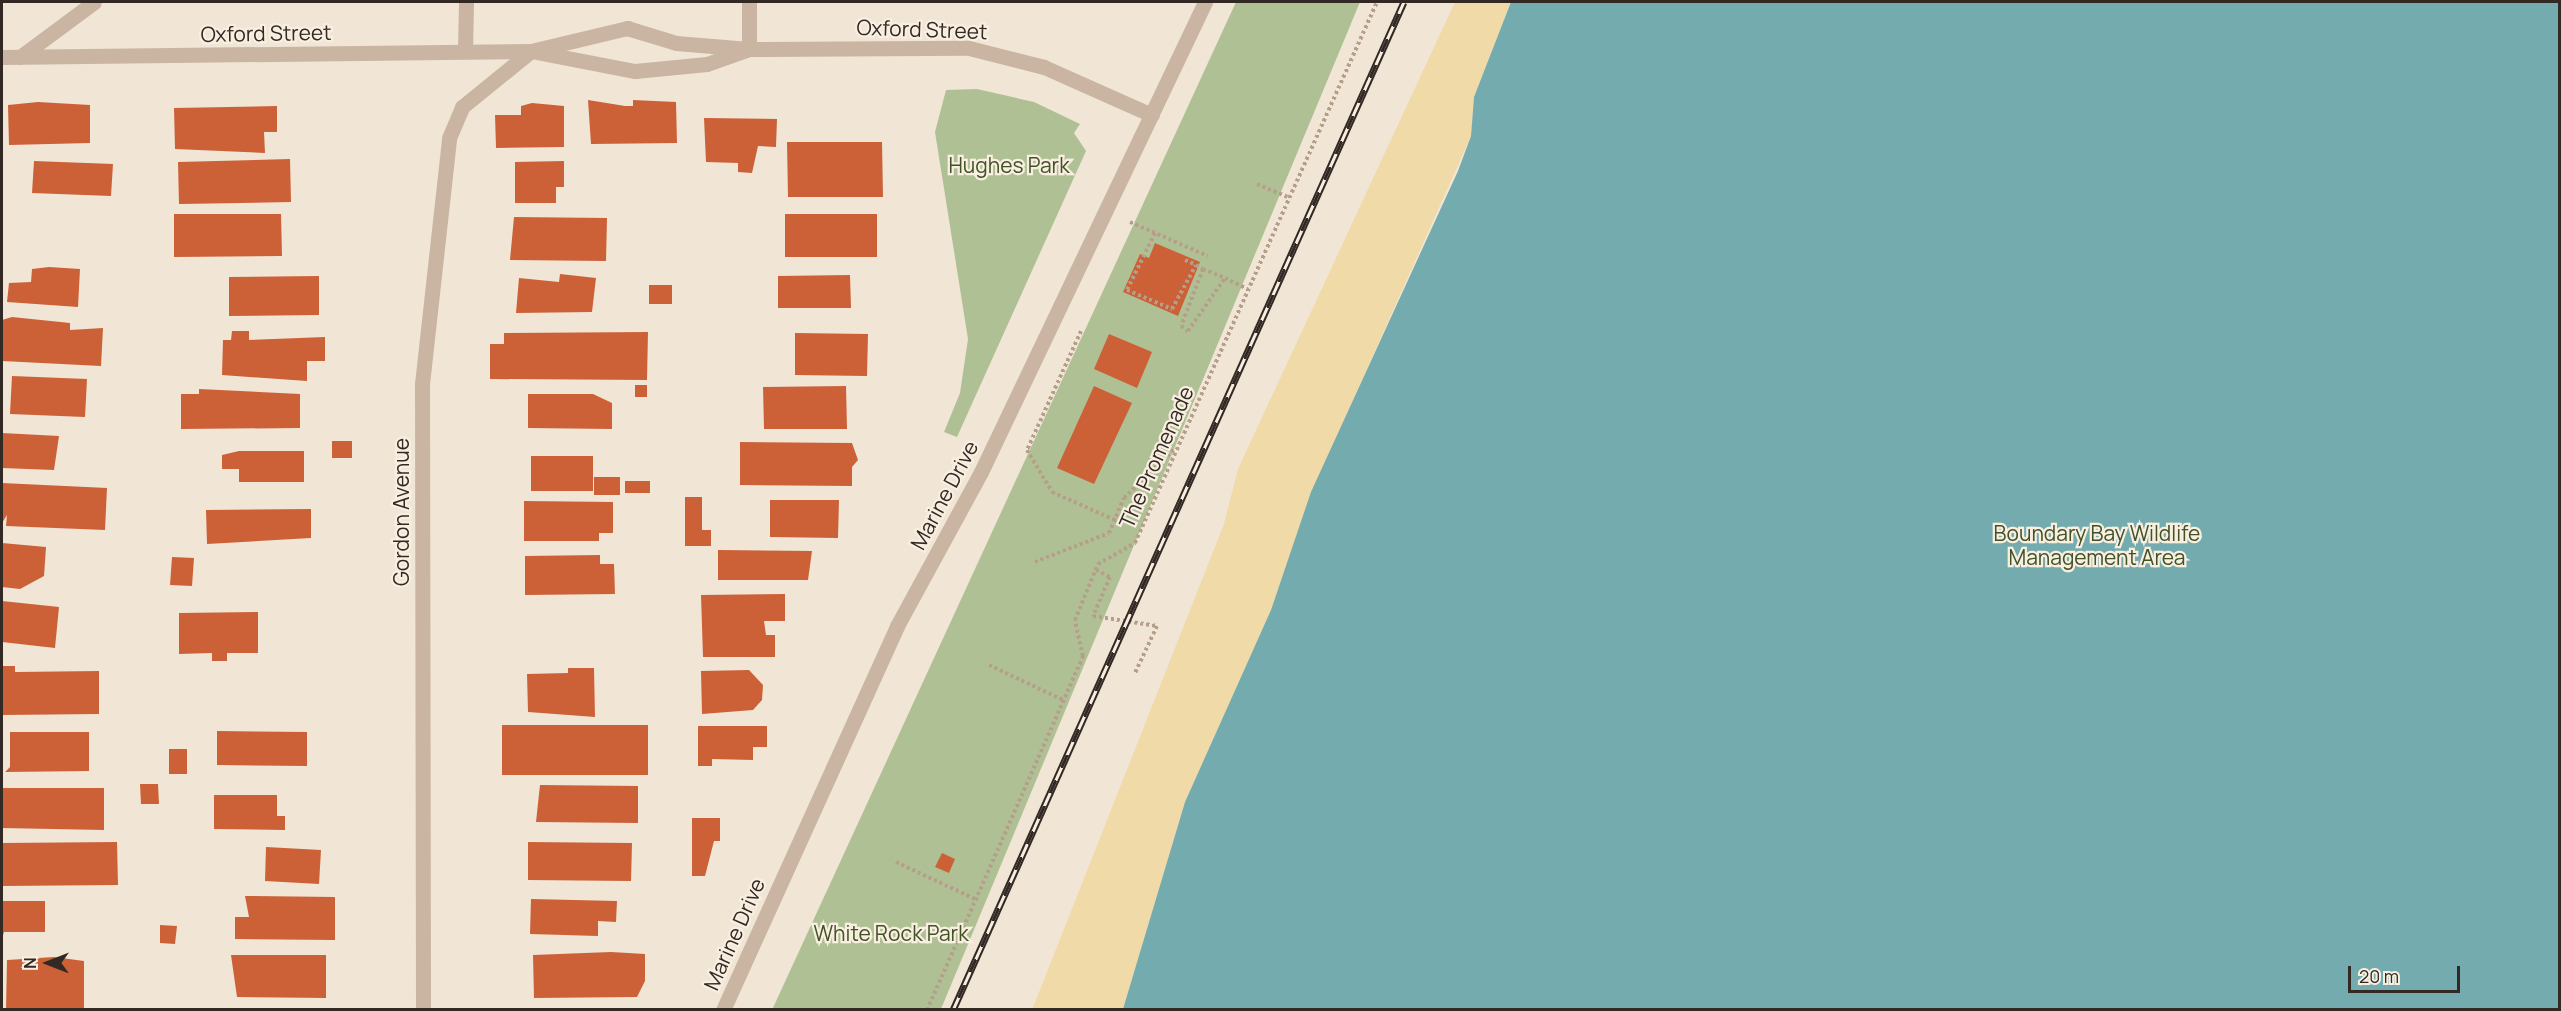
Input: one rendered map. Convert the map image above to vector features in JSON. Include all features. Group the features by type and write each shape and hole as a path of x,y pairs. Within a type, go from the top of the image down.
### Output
{"street":[{"path":"20,57 94,2"},
{"path":"465,51 466,2"},
{"path":"749,2 749,49"},
{"name":"Marine Drive","path":"723,1010 897,626 986,461 1205,2"},
{"name":"Oxford Street","path":"531,51 627,28 676,43 749,49 929,46 1006,54 1152,115"},
{"name":"Oxford Street","path":"2,57 531,51 635,71 707,64 749,49"},
{"name":"Gordon Avenue","path":"423,1010 422,384 448,138 462,107 531,51"}],"path":[{"name":"The Promenade","path":"1096,570 1135,543 1287,197 1377,2"},
{"path":"1257,184 1287,197"},
{"path":"1125,232 1133,214"},
{"path":"1130,222 1208,256"},
{"path":"1155,233 1127,290 1172,309 1196,265"},
{"path":"1185,260 1248,289"},
{"path":"1203,269 1181,326 1188,331 1225,278"},
{"path":"1084,325 1027,450 1052,492 1115,520"},
{"path":"1035,562 1109,533 1124,498 1178,445"},
{"path":"927,1010 1083,656 1075,620 1096,570 1110,577 1093,616 1156,626 1135,673"},
{"path":"989,665 1063,700"},
{"path":"896,862 975,899"}],"green space":[{"name":"White Rock Park","path":"1236,2 1360,2 941,1009 772,1010"},
{"name":"Hughes Park","path":"977,89 1034,102 1080,124 1074,133 1086,151 957,437 944,432 960,393 968,339 935,132 946,90"}],"sand":[{"path":"1455,2 1511,2 1474,97 1471,136 1312,492 1271,610 1185,802 1123,1009 1032,1010 1224,524 1238,469"}],"water":[{"name":"Boundary Bay Wildlife Management Area","path":"1511,2 2559,2 2559,1009 1123,1009 1185,802 1271,610 1311,492 1458,171 1471,136 1474,97"}],"building":[{"path":"588,100 625,106 633,106 633,100 676,102 677,143 591,144"},
{"path":"38,102 90,105 90,143 9,145 8,105"},
{"path":"532,103 564,106 564,147 496,148 495,115 521,115 521,106"},
{"path":"277,106 277,132 264,132 265,153 175,149 174,108"},
{"path":"704,118 777,119 776,147 758,146 752,173 738,172 738,163 706,162"},
{"path":"787,142 882,142 883,197 788,197"},
{"path":"290,159 291,202 179,204 178,162"},
{"path":"34,161 113,164 111,196 32,193"},
{"path":"564,161 564,187 556,187 556,203 515,203 515,162"},
{"path":"174,214 281,214 282,256 174,257"},
{"path":"785,214 877,214 877,257 785,257"},
{"path":"514,217 607,218 606,261 510,260"},
{"path":"1155,243 1200,262 1178,316 1123,292 1140,254 1149,258"},
{"path":"49,267 80,269 78,307 7,302 9,283 31,282 32,269"},
{"path":"560,274 596,278 592,312 516,313 519,278 559,282"},
{"path":"850,275 851,308 778,308 778,276"},
{"path":"319,276 319,315 229,316 229,277"},
{"path":"649,285 672,285 672,304 649,304"},
{"path":"12,317 70,323 70,330 103,328 101,366 2,361 2,320"},
{"path":"232,331 249,331 249,340 325,337 325,361 307,361 307,381 222,375 223,340 231,340"},
{"path":"648,332 647,380 490,379 490,344 504,344 504,333"},
{"path":"795,333 868,334 867,376 795,375"},
{"path":"1109,334 1152,352 1137,388 1094,369"},
{"path":"12,376 87,379 85,417 10,414"},
{"path":"635,385 647,385 647,397 635,397"},
{"path":"846,386 847,429 764,429 763,387"},
{"path":"1094,386 1132,403 1094,484 1057,468"},
{"path":"199,389 300,394 300,428 181,429 181,394 199,394"},
{"path":"528,394 593,394 612,403 612,429 528,428"},
{"path":"2,433 59,436 54,470 2,468"},
{"path":"332,441 352,441 352,458 332,458"},
{"path":"740,442 852,443 858,460 852,467 852,486 740,485"},
{"path":"239,451 304,451 304,482 239,482 239,469 222,469 222,455"},
{"path":"531,456 593,456 593,491 531,491"},
{"path":"594,477 620,477 620,495 594,495"},
{"path":"625,481 650,481 650,493 625,493"},
{"path":"2,483 107,488 105,530 6,526 7,515 2,523"},
{"path":"685,497 702,497 702,530 711,530 711,546 685,546"},
{"path":"770,500 839,500 838,538 770,537"},
{"path":"524,501 613,502 613,533 599,533 599,541 524,541"},
{"path":"311,509 311,538 207,544 206,510"},
{"path":"2,543 46,547 44,576 20,589 2,587"},
{"path":"718,550 812,551 808,580 718,580"},
{"path":"600,555 600,564 614,564 615,594 525,595 525,556"},
{"path":"172,557 194,558 192,586 170,585"},
{"path":"785,594 785,621 764,621 766,635 775,635 775,657 703,657 701,595"},
{"path":"2,601 59,607 55,648 2,642"},
{"path":"258,612 258,653 227,653 227,661 212,661 212,653 179,654 179,613"},
{"path":"2,666 15,666 15,672 99,671 99,714 2,715"},
{"path":"568,668 594,668 595,717 528,712 527,674 568,673"},
{"path":"749,670 763,685 762,700 753,710 702,714 701,671"},
{"path":"502,725 648,725 648,775 502,775"},
{"path":"698,726 767,726 767,747 753,747 753,760 712,759 712,766 698,766"},
{"path":"217,731 307,732 307,766 217,765"},
{"path":"10,732 89,732 89,771 5,772 10,767"},
{"path":"169,749 187,749 187,774 169,774"},
{"path":"140,784 158,784 159,804 141,804"},
{"path":"540,785 638,786 638,823 536,822"},
{"path":"2,788 104,788 104,830 2,828"},
{"path":"214,795 277,795 277,816 285,816 285,830 214,829"},
{"path":"692,818 720,818 720,841 714,841 705,876 692,876"},
{"path":"117,842 118,885 2,886 2,843"},
{"path":"528,842 632,843 631,881 528,880"},
{"path":"266,847 321,850 319,884 265,881"},
{"path":"942,853 955,859 949,873 935,867"},
{"path":"245,896 335,897 335,940 235,939 235,917 249,917"},
{"path":"531,899 617,901 616,922 598,921 598,936 530,934"},
{"path":"2,901 45,901 45,932 4,932 2,939"},
{"path":"160,925 177,926 175,944 160,943"},
{"path":"611,952 645,954 645,981 637,997 534,998 533,955"},
{"path":"231,955 326,955 326,998 237,997"},
{"path":"54,957 84,961 84,1010 6,1010 7,960"}],"railway":[{"path":"953,1010 1404,2"}]}
